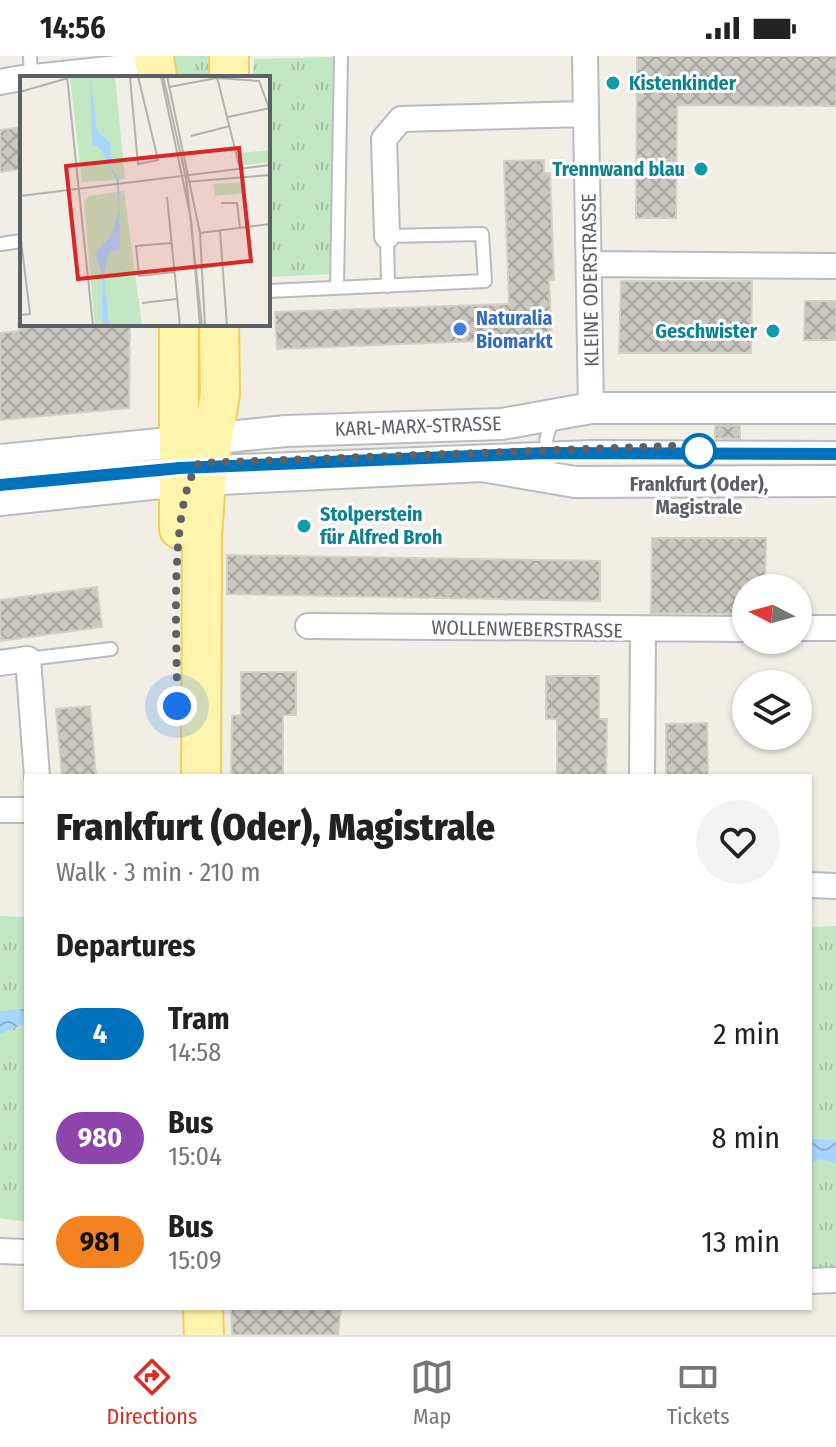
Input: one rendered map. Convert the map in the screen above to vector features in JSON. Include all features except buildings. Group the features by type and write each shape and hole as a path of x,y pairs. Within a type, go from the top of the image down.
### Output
{"main road":[{"path":"179,326 181,397 202,537 201,774"},
{"path":"177,774 179,538 193,461 221,384 219,326"},
{"path":"180,1310 180,1335"},
{"path":"203,1310 204,1335"}],"street":[{"name":"KLEINE ODERSTRASSE","path":"577,410 590,264 585,56"},
{"path":"42,76 155,66"},
{"path":"0,82 20,79"},
{"path":"387,236 384,139 401,119 586,114"},
{"path":"590,264 836,266"},
{"name":"KARL-MARX-STRASSE","path":"0,500 193,461 286,431 502,424 577,410 836,408"},
{"name":"KARL-MARX-STRASSE","path":"0,460 482,466 549,463 575,482 836,481"},
{"name":"WOLLENWEBERSTRASSE","path":"308,626 732,629"},
{"path":"812,628 836,628"},
{"path":"642,774 643,630"},
{"path":"0,663 28,659 37,774"},
{"path":"0,810 24,810"},
{"path":"812,885 836,886"},
{"path":"0,1251 24,1252"},
{"path":"812,1281 836,1280"}],"lane":[{"path":"30,56 31,76"},
{"path":"337,288 341,56"},
{"path":"270,291 388,286 485,281 482,234 387,236 388,286"},
{"path":"0,244 20,241"},
{"path":"577,410 550,426 549,463 699,445 836,448"},
{"path":"0,479 193,461"},
{"path":"28,659 111,649"}],"green space":[{"path":"164,56 219,56 219,76 169,76"},
{"path":"333,57 331,274 270,277 270,76 253,76 254,59"},
{"path":"0,916 24,917 24,1222 0,1218"},
{"path":"836,926 836,1267 812,1268 812,927"}],"water":[{"path":"24,1009 24,1024 0,1034 0,1011"},
{"path":"812,1139 836,1140 836,1163 820,1159 812,1162"}],"tram line":[{"name":"4","path":"0,485 180,468 546,453 691,451 836,454"},
{"path":"0,485 180,468 591,452 836,454"}],"place":[{"name":"Kistenkinder","path":"613,83"},
{"name":"Trennwand blau","path":"701,169"},
{"name":"Naturalia Biomarkt","path":"460,329"},
{"name":"Geschwister","path":"773,331"},
{"name":"Frankfurt (Oder), Magistrale","path":"699,451"},
{"name":"Stolperstein für Alfred Broh","path":"304,526"}],"route":[{"path":"177,706 179,538 188,481 199,463 626,446 699,445 699,451"}]}
